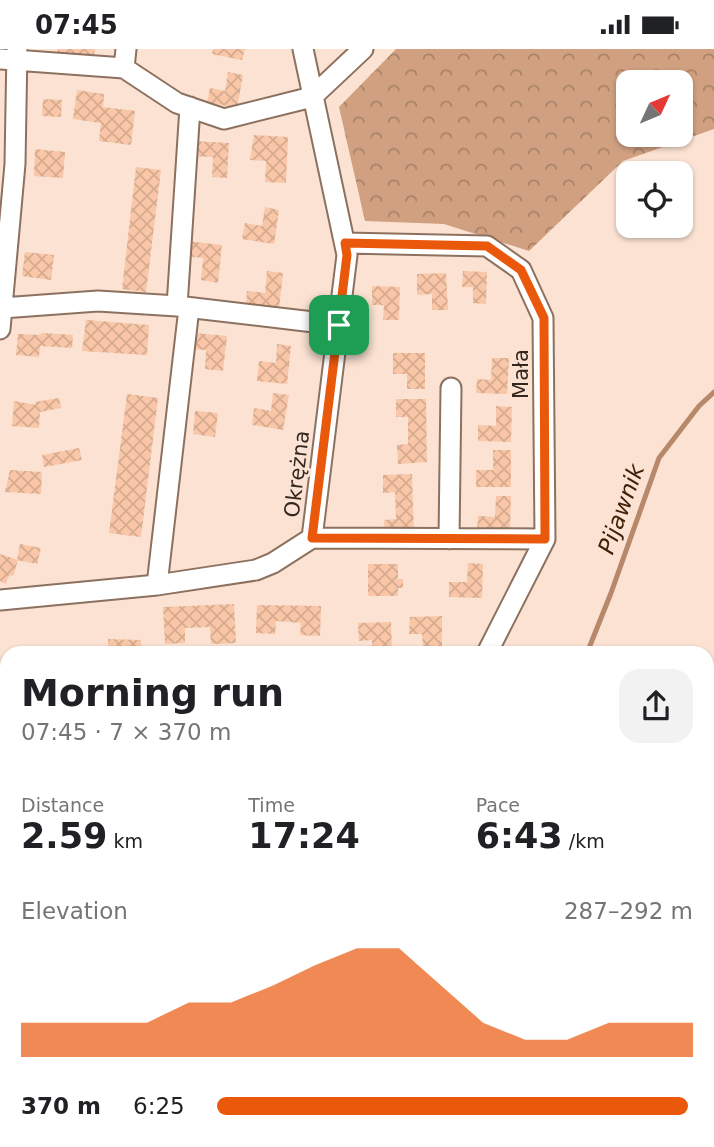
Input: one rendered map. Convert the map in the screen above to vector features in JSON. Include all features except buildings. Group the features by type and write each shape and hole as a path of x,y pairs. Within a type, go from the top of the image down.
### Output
{"street":[{"name":"Okrężna","path":"0,600 157,585 256,570 273,563 312,538 347,255 303,49"},
{"path":"0,329 11,56 125,59 177,103 224,118 312,97 363,49"},
{"path":"157,585 183,307 190,107"},
{"name":"Mała","path":"345,243 487,246 521,270 544,318 545,539 491,646"},
{"path":"2,308 98,301 183,307 339,325"},
{"path":"449,539 451,388"},
{"path":"312,538 545,539"}],"green space":[{"path":"396,49 714,49 714,129 693,136 693,70 616,70 616,147 663,147 616,161 616,168 529,251 444,224 365,221 339,107"}],"waterway":[{"name":"Pijawnik","path":"590,646 659,458 699,406 714,392"}],"route":[{"path":"345,243 487,246 521,270 544,318 545,539 312,538 339,325 347,255 345,243"}]}
